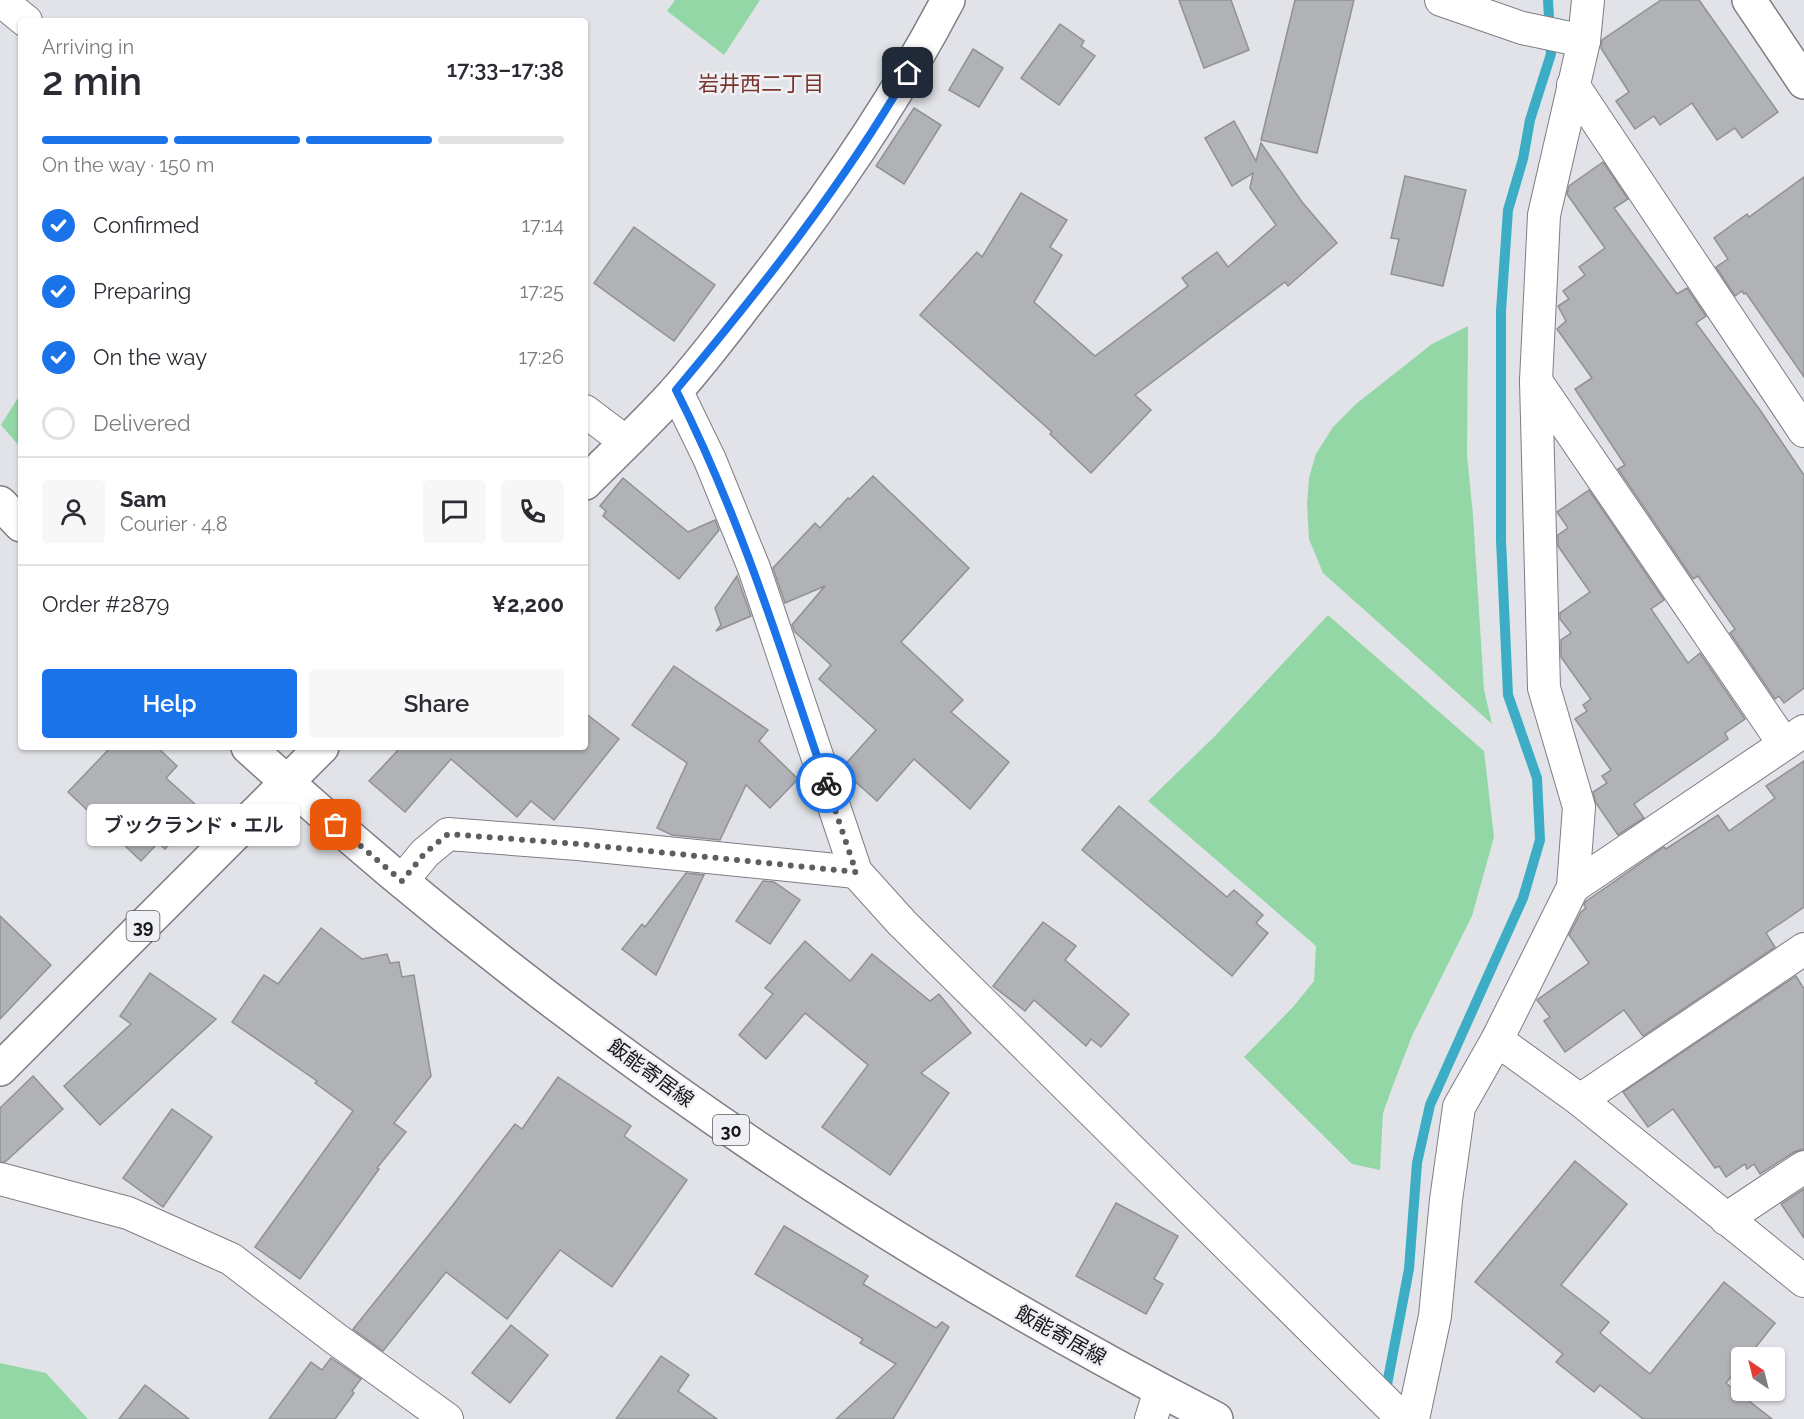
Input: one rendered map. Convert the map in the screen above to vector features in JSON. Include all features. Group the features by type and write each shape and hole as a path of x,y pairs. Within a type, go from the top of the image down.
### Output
{"main road":[{"path":"588,480 676,390 774,269 842,175 900,88 948,0"},
{"path":"1749,0 1804,82"},
{"path":"0,503 18,522"},
{"name":"飯能寄居線","path":"251,750 402,881 512,972 753,1145 854,1211 1013,1308 1155,1405 1216,1419"},
{"name":"39","path":"0,1070 319,750"}],"street":[{"path":"1441,0 1522,28 1576,39"},
{"path":"1413,1419 1435,1316 1446,1200 1459,1107 1497,1040 1573,887 1579,807 1544,688 1536,381 1545,215 1573,85 1576,39 1589,7 1588,0"},
{"path":"1573,85 1804,431"},
{"path":"1536,381 1794,737 1573,887"},
{"path":"676,390 710,460 754,568 856,872 902,923 1403,1419"},
{"path":"588,413 627,442"},
{"path":"402,881 425,853 448,834 578,844 856,872"},
{"path":"1580,1100 1804,949"},
{"path":"1497,1040 1580,1100 1804,1281"},
{"path":"1726,1219 1804,1167"},
{"path":"0,1179 128,1213 231,1259 447,1419"}],"green space":[{"path":"675,0 760,0 724,55 667,11"},
{"path":"1468,326 1467,455 1484,690 1492,724 1323,573 1309,539 1307,504 1309,478 1316,454 1333,427 1356,404 1432,344"},
{"path":"18,398 18,445 1,425"},
{"path":"1328,615 1484,751 1494,837 1472,916 1412,1036 1383,1113 1380,1170 1352,1164 1244,1057 1293,1007 1314,981 1316,946 1148,801 1215,736"},
{"path":"0,1363 46,1373 88,1419 0,1419"}],"building":[{"path":"1179,0 1231,0 1249,50 1204,68"},
{"path":"1295,0 1354,0 1317,153 1261,140"},
{"path":"1661,0 1699,0 1778,112 1742,138 1735,128 1717,140 1692,103 1660,125 1654,116 1635,129 1616,101 1629,92 1601,48 1602,40"},
{"path":"1060,24 1084,41 1081,46 1095,56 1059,105 1021,78"},
{"path":"973,49 1003,68 979,107 949,90"},
{"path":"914,108 941,125 904,184 876,166"},
{"path":"1234,121 1256,161 1261,143 1302,202 1337,243 1288,286 1285,282 1135,395 1151,410 1091,473 1050,434 1052,432 920,315 977,252 982,257 1021,193 1067,220 1050,247 1062,255 1034,302 1095,356 1188,286 1182,278 1217,252 1228,267 1276,225 1250,188 1253,173 1232,186 1205,138"},
{"path":"1603,162 1628,199 1614,208 1677,294 1687,288 1706,316 1696,323 1804,475 1804,688 1784,703 1779,696 1775,699 1730,633 1735,629 1698,576 1693,579 1618,469 1625,465 1575,389 1592,378 1557,329 1566,321 1558,306 1569,299 1563,291 1585,275 1579,267 1605,248 1567,194 1569,186"},
{"path":"1405,176 1466,190 1443,286 1391,274 1399,239 1391,238"},
{"path":"1804,177 1804,377 1746,293 1742,291 1735,296 1716,267 1728,259 1714,238 1747,214 1749,217"},
{"path":"634,227 715,285 674,341 594,283"},
{"path":"873,476 969,568 901,642 963,700 951,712 1009,762 970,809 914,759 877,801 841,769 876,730 819,679 831,665 795,632 792,625 825,586 785,603 773,568 815,523 820,528 848,498 850,499"},
{"path":"623,478 688,532 715,520 719,530 679,579 603,516 606,511 600,506"},
{"path":"1589,490 1664,600 1651,609 1688,663 1700,653 1745,719 1725,733 1728,739 1634,804 1644,818 1618,835 1596,803 1593,792 1607,783 1602,776 1611,770 1575,719 1587,711 1583,705 1591,699 1561,657 1561,640 1571,633 1560,619 1560,613 1590,592 1558,546 1558,535 1568,528 1557,512"},
{"path":"737,576 751,616 716,631 721,625 715,608"},
{"path":"674,666 768,730 759,741 798,779 770,808 746,785 720,840 672,835 657,828 687,763 632,725"},
{"path":"588,715 619,739 554,820 531,801 517,817 451,759 405,812 369,781 398,750 588,750"},
{"path":"108,750 160,750 177,766 166,778 195,804 180,820 186,826 165,849 158,843 141,861 68,792"},
{"path":"1804,761 1804,907 1766,933 1775,947 1643,1036 1624,1010 1565,1052 1544,1021 1550,1017 1537,1000 1589,963 1569,935 1581,912 1586,908 1585,902 1664,847 1666,849 1718,815 1729,831 1775,798 1766,786"},
{"path":"1119,806 1227,897 1234,890 1263,915 1256,923 1268,933 1232,976 1082,850"},
{"path":"686,873 704,875 656,975 622,949 642,924 645,927"},
{"path":"763,881 774,882 800,900 770,944 736,921"},
{"path":"0,916 51,965 0,1019"},
{"path":"1043,922 1076,946 1065,960 1129,1014 1101,1047 1091,1039 1086,1046 1034,1000 1025,1011 993,986"},
{"path":"321,928 362,959 387,954 390,963 399,962 402,977 414,975 431,1076 394,1123 406,1132 377,1168 379,1169 300,1279 255,1247 353,1111 315,1083 317,1081 232,1022 264,975 278,984"},
{"path":"805,941 850,981 872,954 930,1001 939,994 971,1033 921,1073 949,1093 890,1175 822,1127 868,1065 805,1013 766,1059 739,1035 773,994 765,988"},
{"path":"150,973 216,1019 100,1125 64,1086 131,1024 120,1016"},
{"path":"1796,976 1804,989 1804,1149 1794,1152 1760,1174 1754,1164 1747,1169 1745,1164 1726,1177 1719,1166 1715,1168 1673,1109 1648,1127 1623,1092"},
{"path":"33,1076 63,1109 5,1162 0,1162 0,1108"},
{"path":"558,1077 631,1126 624,1136 687,1180 612,1287 560,1250 507,1319 446,1272 383,1351 353,1329 515,1124 522,1129"},
{"path":"172,1109 212,1137 163,1207 123,1178"},
{"path":"1575,1161 1627,1204 1561,1285 1609,1322 1600,1333 1650,1374 1724,1282 1775,1323 1756,1347 1731,1347 1731,1377 1726,1383 1731,1387 1731,1401 1749,1401 1772,1419 1643,1419 1600,1385 1594,1392 1556,1362 1563,1354 1475,1282"},
{"path":"1804,1189 1804,1238 1781,1204"},
{"path":"1116,1203 1178,1236 1154,1279 1163,1284 1146,1314 1076,1276"},
{"path":"784,1226 868,1276 863,1284 936,1328 942,1322 949,1327 893,1419 836,1419 896,1364 860,1343 863,1339 755,1274"},
{"path":"511,1325 548,1355 510,1403 472,1373"},
{"path":"661,1356 689,1375 678,1391 717,1419 616,1419"},
{"path":"331,1358 361,1379 335,1419 269,1419 311,1362 322,1370"},
{"path":"145,1385 189,1419 119,1419"}],"waterway":[{"path":"1385,1395 1409,1269 1417,1163 1430,1105 1523,898 1540,840 1537,778 1508,695 1501,540 1501,311 1508,210 1523,159 1530,120 1551,54 1548,0"}],"way so far":[{"path":"336,825 402,881 425,853 448,834 578,844 856,872 826,783"}],"place":[{"name":"ブックランド・エル","path":"336,825"}],"district":[{"name":"岩井西二丁目","path":"761,83"}],"route":[{"path":"826,783 754,568 710,460 676,390 774,269 824,202 875,127 908,73"}]}
